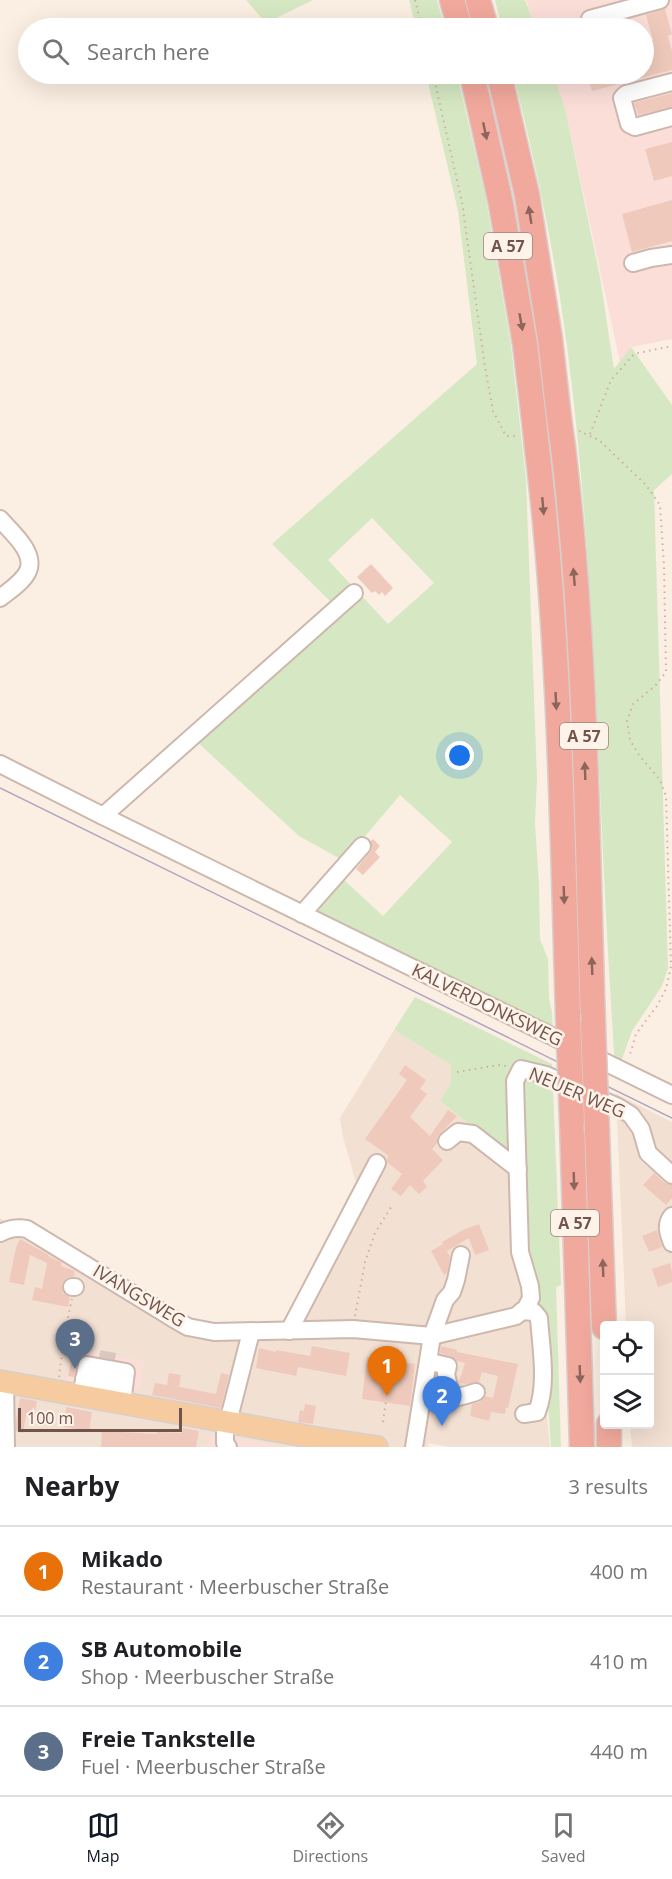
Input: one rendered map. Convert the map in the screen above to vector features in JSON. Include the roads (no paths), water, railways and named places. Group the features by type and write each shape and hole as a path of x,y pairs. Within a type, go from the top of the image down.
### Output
{"highway":[{"path":"452,0 457,18"},
{"path":"478,0 483,18"},
{"name":"A 57","path":"474,84 501,204 525,344 530,435 552,617 572,1122 581,1436"},
{"name":"A 57","path":"501,84 527,195 567,432 582,704 604,1321"}],"main road":[{"path":"2,1381 57,1391 88,1375 123,1381 226,1422 286,1440 377,1447"}],"street":[{"path":"594,18 660,0"},
{"path":"672,82 626,94 622,98 629,124 635,127 672,117"},
{"path":"633,263 672,255"},
{"path":"0,519 24,548 30,563 24,578 0,598"},
{"path":"103,816 354,593"},
{"name":"KALVERDONKSWEG","path":"0,764 672,1095"},
{"path":"302,914 362,846"},
{"name":"NEUER WEG","path":"518,1169 515,1081 521,1069 546,1075 631,1115 641,1129 648,1152 672,1175"},
{"path":"447,1141 458,1132 474,1134 518,1169 520,1252 530,1286 531,1298 522,1311"},
{"path":"289,1331 377,1163"},
{"path":"672,1216 668,1224 668,1232 672,1243"},
{"name":"IVANGSWEG","path":"0,1233 19,1227 27,1230 188,1327 214,1332 353,1329 432,1336 516,1316 522,1311"},
{"path":"414,1447 415,1427 423,1398 432,1336 445,1300 452,1292 461,1255"},
{"path":"522,1311 534,1312 539,1318 543,1385 537,1412 524,1414"},
{"path":"228,1447 225,1443 226,1422 251,1332"},
{"path":"445,1365 452,1400"},
{"path":"88,1375 123,1381"},
{"path":"2,1381 6,1447"},
{"path":"423,1398 435,1401 452,1400 476,1392"}],"tunnel":[{"path":"99,1358 121,1362"}],"tram line":[{"path":"0,788 672,1118"}],"place":[{"name":"Freie Tankstelle","path":"75,1369"},
{"name":"Mikado","path":"387,1396"},
{"name":"SB Automobile","path":"442,1426"}]}
